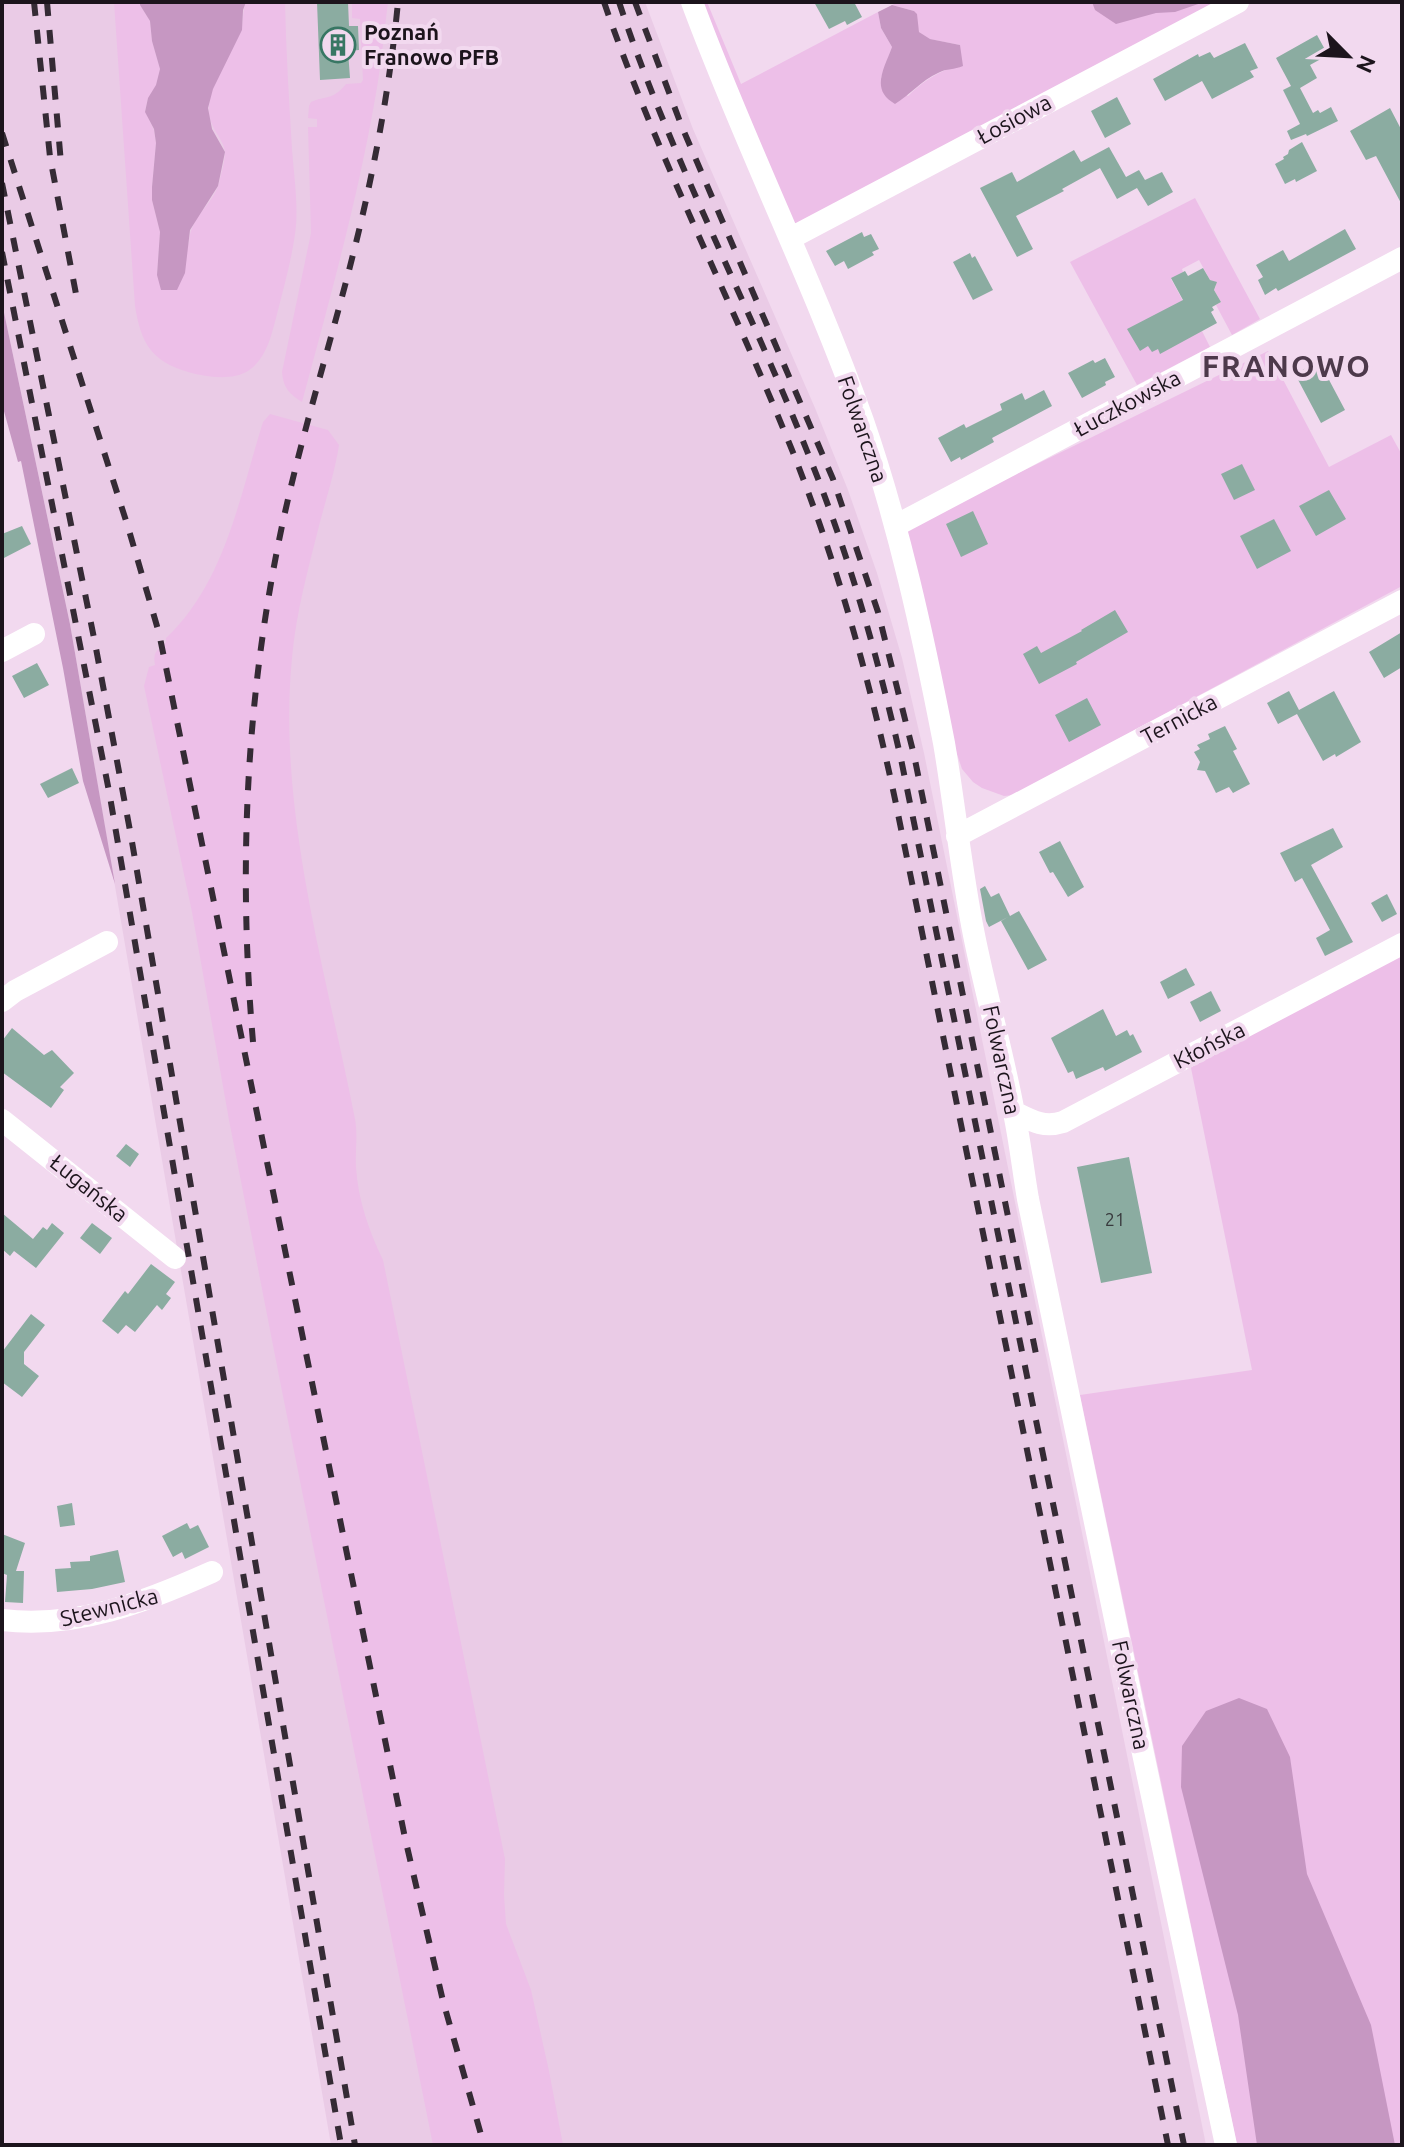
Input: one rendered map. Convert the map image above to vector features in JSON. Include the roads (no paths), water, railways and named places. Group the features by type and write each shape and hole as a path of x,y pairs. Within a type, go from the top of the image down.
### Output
{"street":[{"name":"Folwarczna","path":"692,2 719,76 791,238 863,421 895,526 944,745 974,935 1014,1112 1028,1199 1226,2145"},
{"name":"Łosiowa","path":"791,238 1238,2"},
{"name":"Łuczkowska","path":"895,526 1402,258"},
{"name":"Ternicka","path":"957,836 1402,601"},
{"path":"2,651 34,634"},
{"path":"2,1001 107,942"},
{"name":"Kłońska","path":"1014,1112 1037,1124 1051,1126 1063,1122 1402,944"},
{"name":"Ługańska","path":"2,1120 175,1258"},
{"name":"Stewnicka","path":"2,1620 38,1623 109,1612 158,1596 212,1572"}],"railway":[{"path":"34,2 50,157 76,294"},
{"path":"47,2 61,163"},
{"path":"253,1042 248,977 246,847 248,782 260,654 282,526 367,195 388,85 398,2"},
{"path":"604,2 647,117 794,455 825,541 865,671 896,804 1168,2145"},
{"path":"619,2 661,116 822,489 882,681 901,759 1184,2145"},
{"path":"635,2 682,127 833,479 878,612 914,755 1036,1354"},
{"path":"2,133 159,633 405,1838 443,2001 484,2145"},
{"path":"2,183 131,836 355,2145"},
{"path":"2,252 109,791 341,2145"}],"place":[{"name":"Poznań Franowo PFB","path":"338,45"}],"district":[{"name":"FRANOWO","path":"1287,367"}]}
